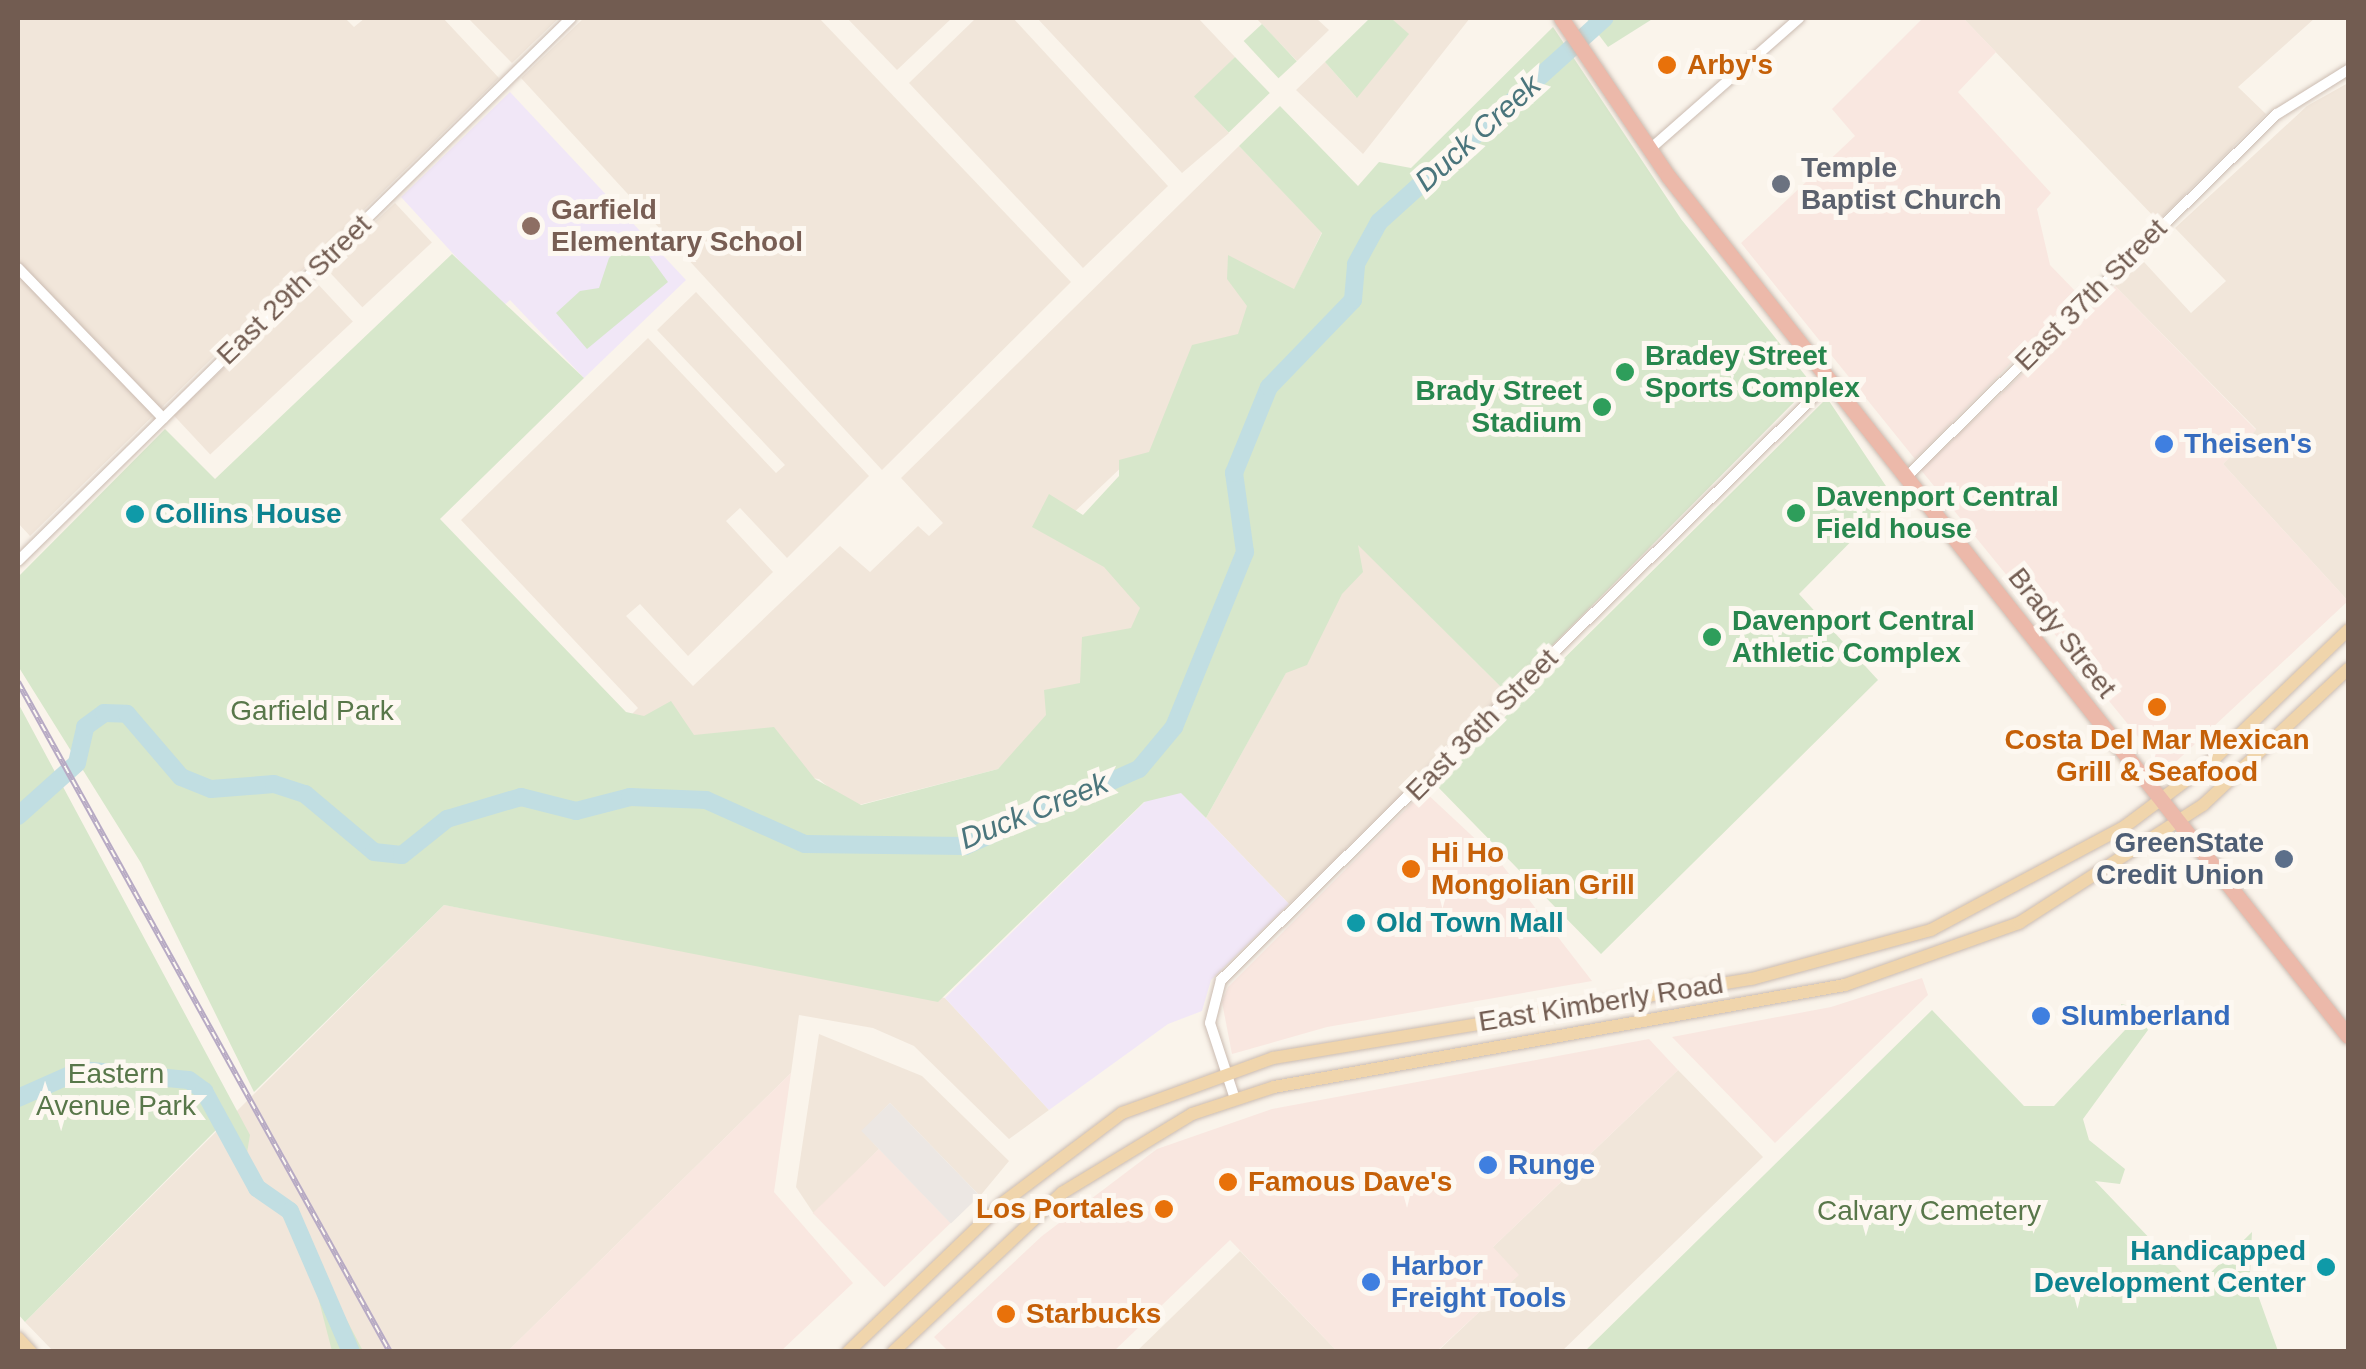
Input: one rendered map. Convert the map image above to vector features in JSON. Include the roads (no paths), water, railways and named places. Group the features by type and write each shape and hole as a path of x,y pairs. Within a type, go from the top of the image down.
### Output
{"highway":[{"name":"Brady Street","path":"1561,18 1649,150 2348,1036"}],"main road":[{"name":"East Kimberly Road","path":"848,1352 1069,1149 1122,1114 1227,1070 1861,954 2008,895 2162,800 2348,630"},
{"name":"East Kimberly Road","path":"894,1352 1093,1169 1236,1099 1896,972 2060,902 2180,823 2348,669"},
{"path":"18,1338 30,1352"}],"street":[{"name":"East 29th Street","path":"18,561 571,18"},
{"path":"1649,150 1799,18"},
{"name":"East 37th Street","path":"1906,477 2277,114 2348,70"},
{"path":"18,268 163,418"},
{"name":"East 36th Street","path":"1236,1099 1210,1023 1221,980 1830,381"}],"waterway":[{"name":"Duck Creek","path":"18,816 77,763 85,727 104,713 127,714 181,777 211,789 274,784 305,794 374,852 402,855 447,819 521,797 576,811 630,797 706,800 805,844 965,846 1139,769 1174,727 1245,552 1234,473 1269,387 1353,300 1356,264 1379,222 1605,18"},
{"path":"18,1098 81,1070 189,1080 204,1091 257,1188 290,1211 351,1352"}],"railway":[{"path":"18,682 390,1352"}],"place":[{"name":"Arby's","path":"1667,65"},
{"name":"Temple Baptist Church","path":"1781,184"},
{"name":"Garfield Elementary School","path":"531,226"},
{"name":"Bradey Street Sports Complex","path":"1625,372"},
{"name":"Brady Street Stadium","path":"1602,407"},
{"name":"Theisen's","path":"2164,444"},
{"name":"Davenport Central Field house","path":"1796,513"},
{"name":"Collins House","path":"135,514"},
{"name":"Davenport Central Athletic Complex","path":"1712,637"},
{"name":"Costa Del Mar Mexican Grill & Seafood","path":"2157,707"},
{"name":"GreenState Credit Union","path":"2284,859"},
{"name":"Hi Ho Mongolian Grill","path":"1411,869"},
{"name":"Old Town Mall","path":"1356,923"},
{"name":"Slumberland","path":"2041,1016"},
{"name":"Runge","path":"1488,1165"},
{"name":"Famous Dave's","path":"1228,1182"},
{"name":"Los Portales","path":"1164,1209"},
{"name":"Handicapped Development Center","path":"2326,1267"},
{"name":"Harbor Freight Tools","path":"1371,1282"},
{"name":"Starbucks","path":"1006,1314"}],"park label":[{"name":"Garfield Park","path":"312,711"},
{"name":"Eastern Avenue Park","path":"116,1090"},
{"name":"Calvary Cemetery","path":"1929,1211"}]}
